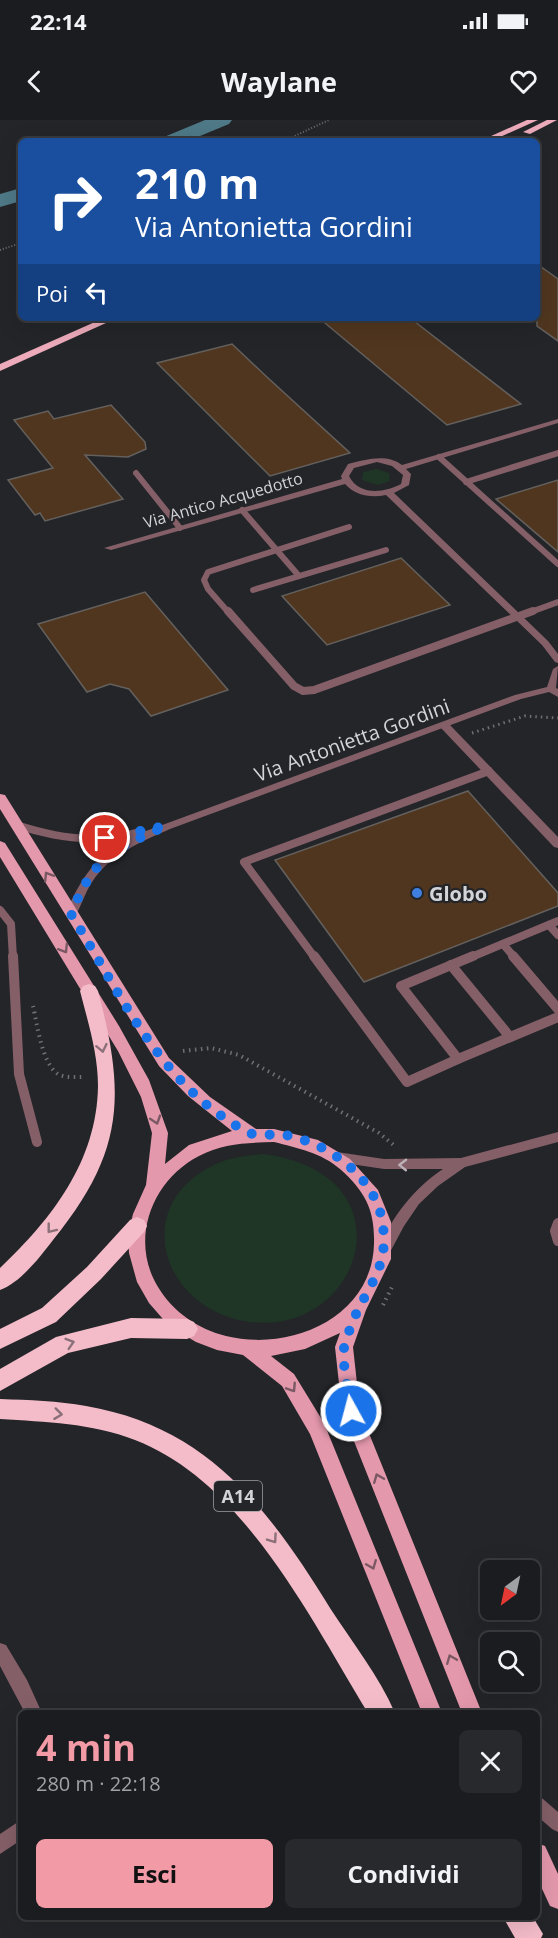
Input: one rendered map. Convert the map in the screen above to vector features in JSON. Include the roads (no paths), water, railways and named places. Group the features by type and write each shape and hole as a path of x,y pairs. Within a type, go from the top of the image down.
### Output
{"highway":[{"path":"491,138 534,120"},
{"path":"512,138 553,120"},
{"path":"0,357 82,321"},
{"path":"0,368 105,321"},
{"path":"0,1281 51,1231 81,1185 97,1147 107,1088 104,1055 89,991"},
{"path":"0,1339 49,1315 94,1274 137,1226"},
{"path":"0,1381 64,1344 131,1328 187,1329"},
{"name":"A14","path":"0,1409 99,1419 144,1432 176,1448 212,1472 236,1493 278,1546 380,1710"}],"main road":[{"path":"0,798 164,1062 205,1103 250,1134"},
{"path":"0,846 142,1078 160,1135 154,1186 137,1226 139,1264 156,1300 187,1329 216,1342 249,1349 280,1348 309,1340 336,1327 358,1308"},
{"path":"154,1186 172,1166 195,1150 221,1139 250,1134 285,1135 319,1146 349,1165 370,1190 382,1219 384,1250 376,1280 358,1308 344,1347 351,1411 471,1710"},
{"path":"249,1349 288,1380 317,1429 431,1710"},
{"path":"540,1860 558,1898"}],"street":[{"path":"402,468 558,421"},
{"path":"377,460 402,468 407,474 405,485 389,493 358,491 346,481 346,471 358,463 377,460"},
{"name":"Via Antico Acquedotto","path":"108,548 346,481"},
{"path":"389,493 517,616 558,660"},
{"path":"554,691 558,669"},
{"name":"Via Antonietta Gordini","path":"71,914 85,880 102,861 123,846 166,826 445,726 518,697 554,691"},
{"path":"445,726 558,844"},
{"name":"Via Antonietta Gordini","path":"17,825 61,840 119,837 166,826"},
{"path":"337,1157 366,1163 404,1165 461,1163 558,1137"},
{"path":"384,1250 398,1221 416,1195 461,1163"},
{"path":"0,1651 33,1710"},
{"path":"540,1808 558,1823"},
{"path":"0,1845 18,1831"}],"lane":[{"path":"466,482 558,453"},
{"path":"439,457 558,564"},
{"path":"136,473 180,528"},
{"path":"242,510 298,576"},
{"path":"349,527 208,572 204,580 208,589 294,686 303,691 314,690 558,602"},
{"path":"253,590 386,550"},
{"path":"489,771 244,862 407,1082 558,1017"},
{"path":"0,910 11,924 20,1074 37,1142"},
{"path":"458,1059 401,986 553,923 558,935"},
{"path":"502,944 558,1009"},
{"path":"451,965 510,1037"},
{"path":"558,1223 555,1231 558,1241"}],"waterway":[{"path":"178,138 222,120"},
{"path":"0,201 18,195"}],"place":[{"name":"Globo","path":"417,893"}]}
